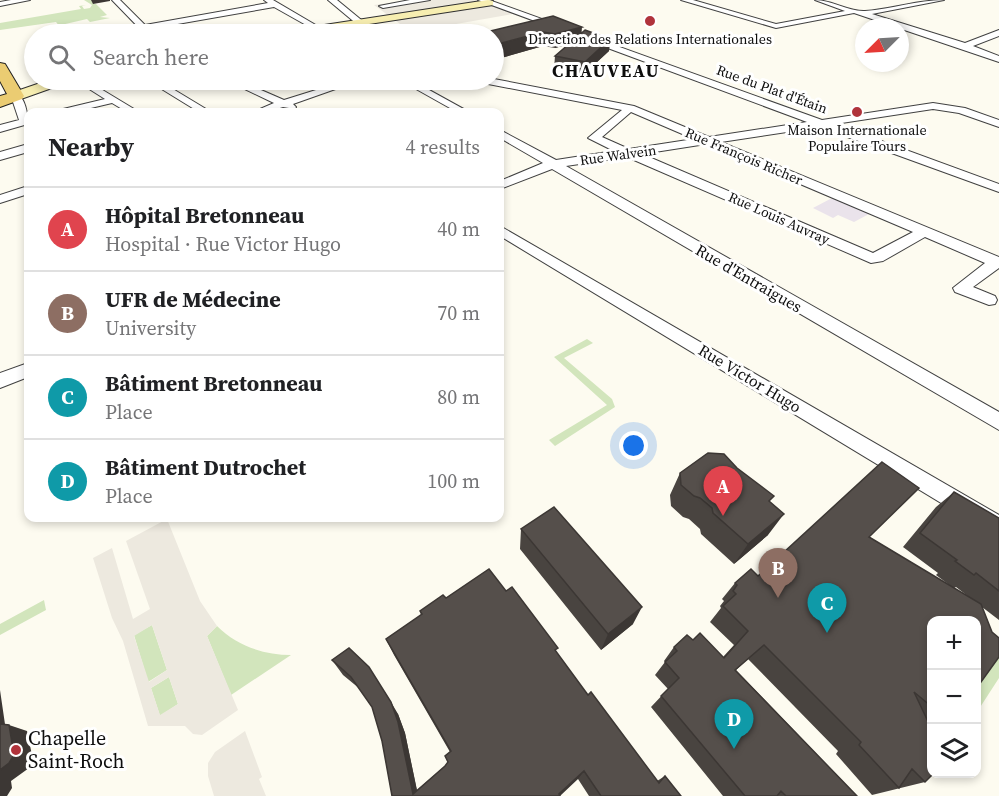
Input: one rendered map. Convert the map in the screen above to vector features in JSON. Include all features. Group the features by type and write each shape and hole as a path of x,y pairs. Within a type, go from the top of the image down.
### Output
{"main road":[{"path":"0,102 16,96 1,72"}],"street":[{"path":"0,4 26,0"},
{"path":"116,0 139,24"},
{"path":"332,0 362,23"},
{"path":"374,0 398,17"},
{"path":"383,6 426,0"},
{"path":"358,24 482,2 506,0"},
{"path":"685,0 776,26 940,0"},
{"path":"819,0 999,59"},
{"path":"176,24 272,2 309,24"},
{"name":"Rue du Plat d'Étain","path":"482,2 536,24 549,25 999,187"},
{"path":"964,46 998,33"},
{"path":"1,72 21,75"},
{"name":"Rue François Richer","path":"504,84 630,108 998,263"},
{"path":"24,115 16,96 33,90"},
{"path":"96,90 127,108"},
{"path":"169,90 199,108"},
{"path":"255,90 294,108"},
{"path":"270,108 326,90"},
{"path":"423,90 457,108"},
{"path":"80,108 113,100"},
{"name":"Rue Walvein","path":"504,183 553,165 933,106 952,108 999,124"},
{"name":"Rue Louis Auvray","path":"630,108 594,138 871,258 878,258 924,232"},
{"path":"0,129 24,123"},
{"name":"Rue d'Entraigues","path":"504,135 999,422"},
{"path":"0,156 24,149"},
{"path":"0,199 24,191"},
{"name":"Rue Victor Hugo","path":"504,232 999,527"},
{"name":"Rue François Richer","path":"989,300 961,288 998,263"},
{"path":"0,381 24,372"}],"shaded area":[{"path":"412,0 490,0 524,12 456,24 400,24 374,5"},
{"path":"832,198 869,214 854,222 838,215 833,218 813,208"},
{"path":"161,522 168,522 200,601 217,626 207,636 238,710 202,735 193,734 185,726 148,726 123,641 112,618 93,558 112,548 133,619 150,609 126,541","holes":["152,625 167,670 149,682 134,636","169,677 178,704 160,715 151,688"]},
{"path":"245,731 262,777 259,779 266,796 214,796 208,776 208,763 215,752"}],"green space":[{"path":"84,0 93,0 93,4 96,4 107,15 100,17 110,18 90,22 87,19 65,24 56,22 24,24 24,27 0,30 0,23 81,9 79,6 86,5 82,6 84,9 90,8 92,5"},
{"path":"587,339 593,343 564,358 612,399 615,407 555,446 549,440 607,405 554,357"},
{"path":"44,600 46,610 0,635 0,624"},
{"path":"152,625 167,670 148,682 134,635"},
{"path":"217,626 233,639 251,648 291,655 231,695 207,636"},
{"path":"999,654 999,678 981,706 981,679"},
{"path":"169,677 178,704 160,716 151,688"}],"building":[{"path":"553,16 582,27 555,34 543,32 504,42 504,28"},
{"path":"585,30 610,39 585,62 555,56"},
{"path":"708,453 724,454 737,468 774,496 769,501 784,514 748,544 713,513 712,508 681,485 680,473"},
{"path":"882,462 919,488 869,537 981,604 992,632 999,638 999,657 981,682 981,616 927,616 927,703 914,692 927,719 927,778 929,778 925,782 912,769 899,788 859,745 861,742 764,645 735,670 857,796 786,796 781,791 777,796 745,796 661,696 679,678 665,662 677,651 674,647 687,635 693,640 700,633 724,658 748,631 723,606 736,594 733,591 737,585 735,583 751,569 758,576"},
{"path":"954,492 999,518 999,591 976,573 974,575 920,533"},
{"path":"554,507 642,607 608,634 521,529"},
{"path":"489,569 506,591 512,587 558,648 555,650 588,695 591,692 659,783 665,776 681,796 601,796 584,771 559,794 560,796 392,796 382,741 372,707 351,677 332,660 349,648 369,667 391,702 398,722 413,794 445,766 448,762 445,756 451,751 386,639 422,614 420,611 443,595 446,598"},
{"path":"0,724 9,725 14,755 9,763 0,770"}],"place":[{"name":"Direction des Relations Internationales","path":"650,21"},
{"name":"Maison Internationale Populaire Tours","path":"857,112"},
{"name":"Hôpital Bretonneau","path":"723,516"},
{"name":"UFR de Médecine","path":"778,598"},
{"name":"Bâtiment Bretonneau","path":"827,633"},
{"name":"Bâtiment Dutrochet","path":"734,749"},
{"name":"Chapelle Saint-Roch","path":"16,750"}],"district":[{"name":"CHAUVEAU","path":"606,70"}]}
